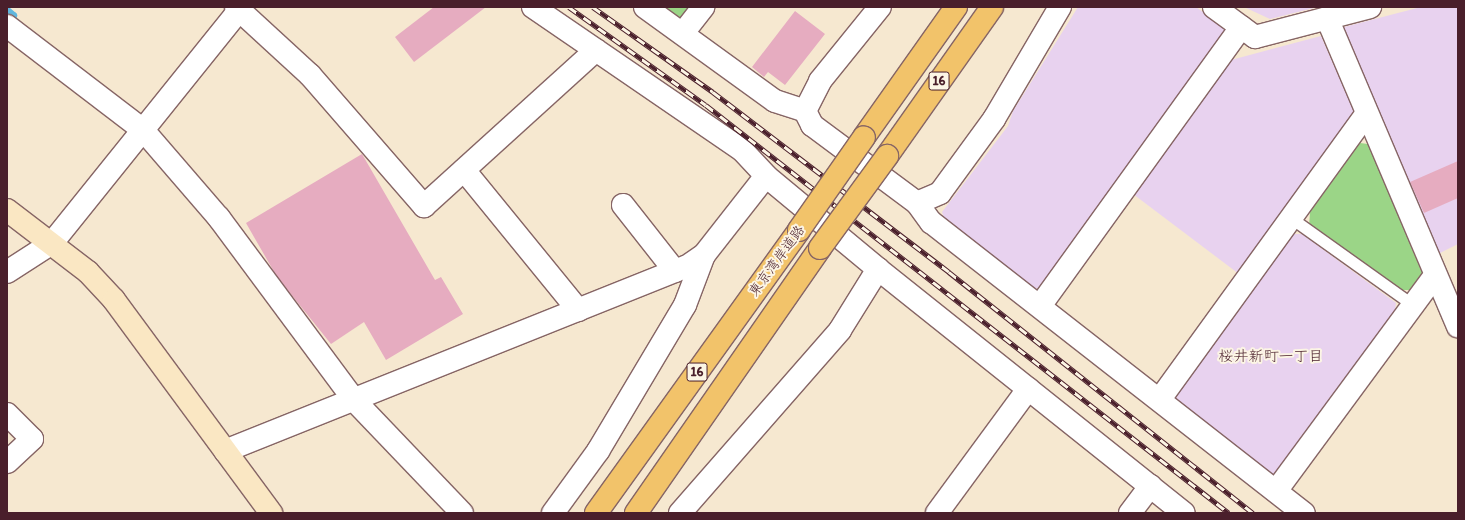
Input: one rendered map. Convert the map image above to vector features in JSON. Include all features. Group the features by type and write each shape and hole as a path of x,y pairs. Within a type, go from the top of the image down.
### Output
{"highway":[{"name":"東京湾岸道路","path":"596,513 799,230 956,7"},
{"name":"東京湾岸道路","path":"636,513 820,248 992,7"}],"street":[{"path":"533,7 742,150 766,176 878,269 1184,513"},
{"path":"645,7 775,101 805,111 812,125 917,203 931,222 1304,513"},
{"path":"683,33 703,7"},
{"path":"805,111 820,82 880,7"},
{"path":"917,203 940,193 954,174 994,119 1060,7"},
{"path":"1214,7 1255,37 1370,7"},
{"path":"7,272 52,243 240,8 310,75 424,206 596,50"},
{"path":"1327,18 1366,114 1458,326"},
{"path":"7,26 143,130 219,218 354,400 462,513"},
{"path":"1040,306 1240,27"},
{"path":"1160,400 1366,114"},
{"path":"464,170 578,310"},
{"path":"553,513 598,451 685,305 704,255 766,176"},
{"path":"623,205 675,271"},
{"path":"7,210 52,243 114,300 271,513"},
{"path":"226,451 675,271 704,255"},
{"path":"680,513 840,330 878,269"},
{"path":"1276,491 1436,275"},
{"path":"936,513 1028,389"},
{"path":"7,414 32,439 7,462"},
{"path":"1130,513 1150,486"}],"lane":[{"path":"1291,218 1413,305"}],"shaded area":[{"path":"1078,7 1196,7 1226,29 1042,286 1033,290 945,221 942,212 1008,126 1013,111"},
{"path":"1244,7 1318,7 1270,19"},
{"path":"1421,7 1458,7 1458,244 1436,255 1341,41 1344,27"},
{"path":"1321,36 1355,114 1239,274 1133,194 1231,60"},
{"path":"1290,234 1302,234 1396,303 1395,310 1275,477 1174,403 1173,395"}],"green space":[{"path":"658,7 689,7 679,20"},
{"path":"1360,143 1368,144 1423,275 1411,290 1399,290 1309,227 1310,212"}],"building":[{"path":"434,7 486,7 414,62 395,37"},
{"path":"795,11 825,34 785,85 768,72 764,77 752,67"},
{"path":"362,154 435,280 441,277 463,314 386,360 364,322 331,344 277,277 246,223"},
{"path":"1458,161 1458,198 1424,213 1410,182"}],"waterway":[{"path":"7,10 13,15 7,24"}],"railway":[{"path":"569,7 706,105 1229,513"},
{"path":"593,7 713,92 949,272 1253,513"}],"district":[{"name":"桜井新町一丁目","path":"1271,357"}]}
